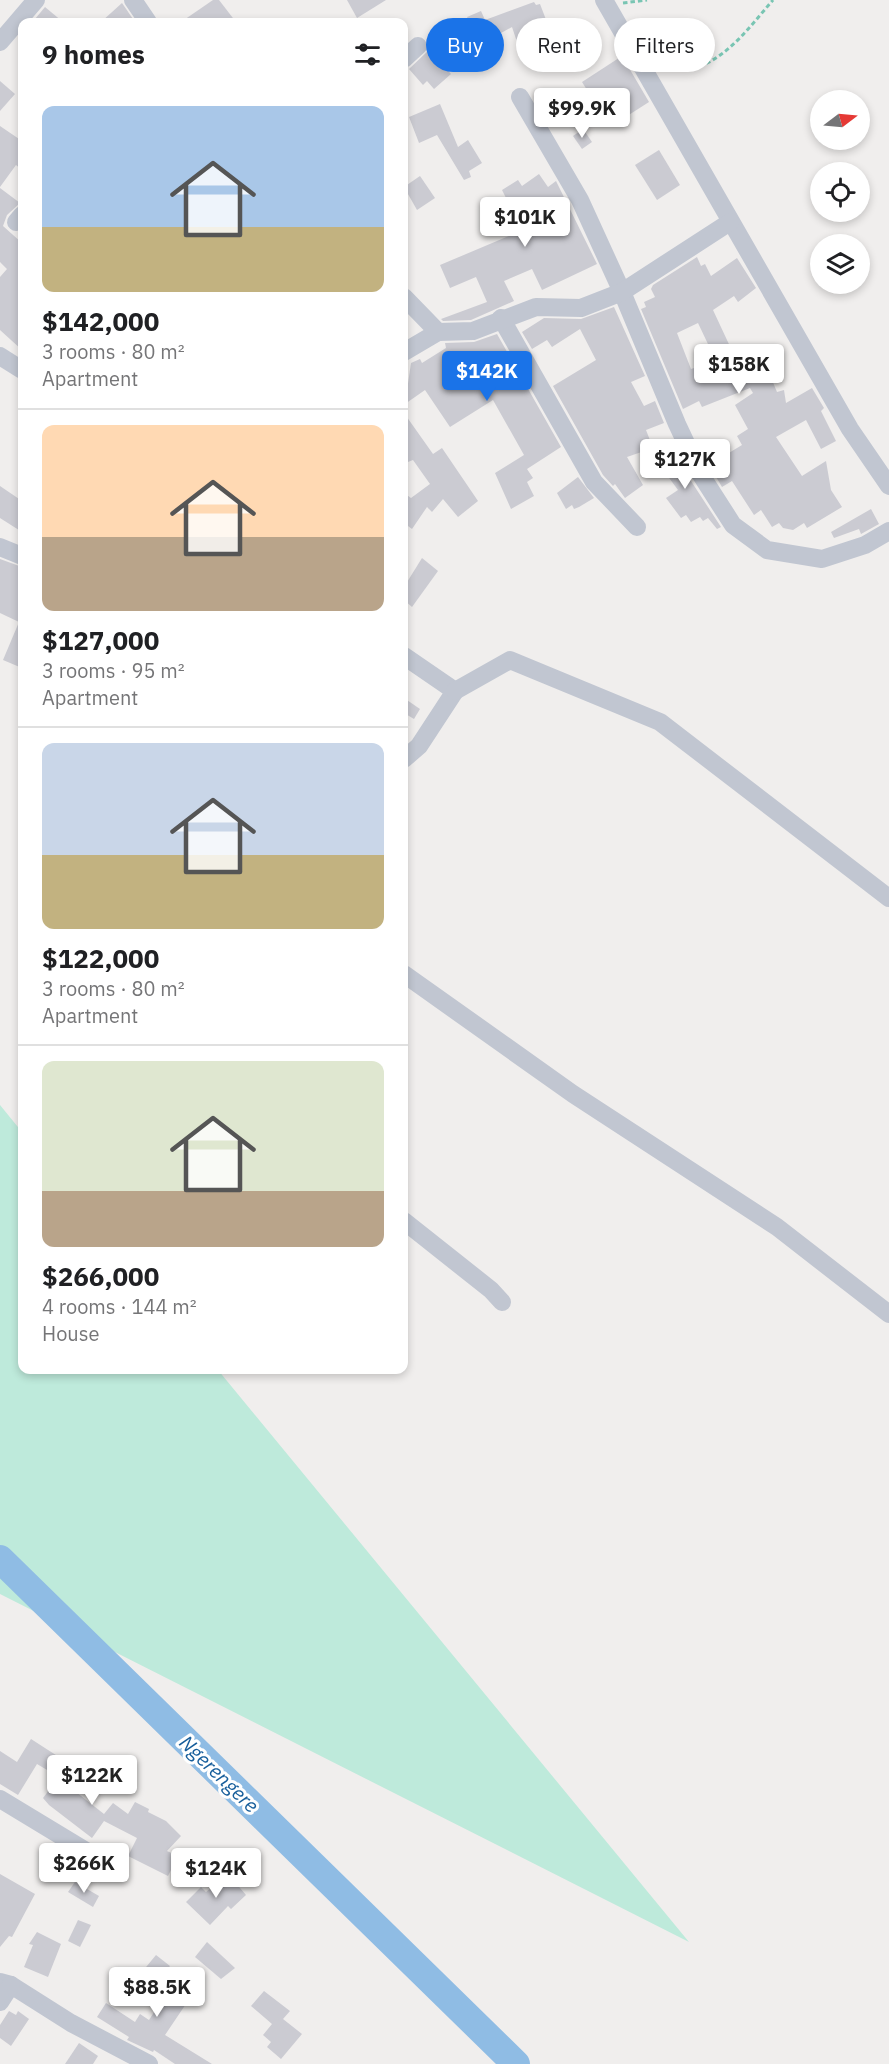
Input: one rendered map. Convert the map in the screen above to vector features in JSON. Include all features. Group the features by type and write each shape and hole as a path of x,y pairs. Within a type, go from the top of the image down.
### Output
{"street":[{"path":"21,18 36,0"},
{"path":"133,0 145,18"},
{"path":"604,0 614,18"},
{"path":"0,42 18,21"},
{"path":"408,55 418,46"},
{"path":"643,72 850,429 889,486"},
{"path":"520,97 580,200 696,465 733,525 767,550 822,559 865,545 889,531"},
{"path":"408,350 438,332 473,331 501,318 536,308 581,308 622,292 730,222"},
{"path":"408,301 438,332"},
{"path":"501,318 594,482 637,527"},
{"path":"0,356 18,367"},
{"path":"0,547 18,554"},
{"path":"408,659 455,691"},
{"path":"408,756 419,746 455,691 510,660 660,722 889,898"},
{"path":"408,977 573,1094 777,1227 889,1314"},
{"path":"408,1224 492,1290 502,1302"},
{"path":"0,1799 114,1868"},
{"path":"0,2002 6,1984 71,2023 149,2064"}],"path":[{"path":"715,58 733,44 772,0"}],"green space":[{"path":"0,1105 18,1127 18,1374 221,1374 689,1942 0,1594"}],"building":[{"path":"213,0 219,0 233,18 187,18"},
{"path":"347,0 386,0 357,18"},
{"path":"534,2 536,5 540,4 545,18 516,18 516,39 512,27 504,31 504,18 490,18"},
{"path":"122,3 132,18 105,18"},
{"path":"45,7 58,18 36,18"},
{"path":"481,11 484,18 467,18 467,17"},
{"path":"426,53 426,72 449,72 451,74 434,89 427,81 423,85 409,69"},
{"path":"614,61 614,72 631,72 649,102 610,127 582,82 597,72 602,72 602,69"},
{"path":"0,81 15,94 0,111"},
{"path":"440,104 458,147 468,140 482,163 469,171 471,177 464,180 437,135 419,143 409,117"},
{"path":"0,126 18,138 18,167 16,165 0,187"},
{"path":"583,129 592,142 582,149 573,136"},
{"path":"659,150 680,185 657,200 635,165"},
{"path":"539,174 548,187 556,181 597,264 542,290 532,269 504,281 514,301 471,320 443,321 441,319 487,302 476,277 450,288 440,265 516,233 512,225 518,222 502,190 518,180 522,186"},
{"path":"420,176 435,198 417,210 408,194 408,184"},
{"path":"0,188 18,202 18,205 7,215 3,226 18,239 18,346 0,330 0,277 7,269 0,262"},
{"path":"697,257 701,266 705,264 711,276 737,258 756,288 738,302 734,296 713,310 734,355 757,344 777,392 784,390 786,403 812,388 824,408 821,411 836,441 821,449 806,420 776,437 802,476 826,461 831,490 842,507 807,528 804,523 793,530 783,528 779,523 772,527 761,510 754,515 732,481 722,487 709,465 742,445 737,436 748,429 735,405 753,393 750,388 702,407 699,401 683,409 641,309 646,307 644,302 655,297 651,289 653,285","holes":["698,323 716,361 691,369 677,333"]},
{"path":"614,307 645,376 631,382 644,406 655,401 664,423 646,430 653,448 627,457 643,485 625,498 615,484 613,486 603,475 553,386 596,360 580,329 552,347 547,340 532,349 522,332 544,318 581,319"},
{"path":"497,334 561,447 527,469 533,478 527,482 534,496 511,509 495,473 524,455 493,400 450,427 425,390 408,402 411,363 420,359 422,363 446,348 445,343 474,342"},
{"path":"408,419 433,454 442,448 478,501 458,517 443,499 432,512 427,507 412,529 408,526 408,496 411,498 430,484 413,460 408,462"},
{"path":"675,446 691,481 721,527 717,529 708,518 703,521 700,517 691,522 686,515 681,518 666,498 678,490 664,471 666,469 658,458"},
{"path":"578,477 594,498 574,509 572,505 566,509 557,493"},
{"path":"0,486 18,498 18,529 0,518"},
{"path":"871,509 879,524 861,534 859,529 834,538 831,532"},
{"path":"422,558 438,571 412,607 408,604 408,581"},
{"path":"0,559 18,566 18,622 0,613"},
{"path":"18,624 18,666 3,660"},
{"path":"408,701 420,709 414,719 408,715"},
{"path":"31,1739 62,1759 64,1757 89,1776 76,1792 104,1814 113,1803 128,1814 135,1802 166,1821 181,1836 167,1851 178,1856 168,1876 128,1856 137,1838 104,1821 92,1838 49,1805 43,1798 59,1777 37,1764 18,1795 0,1784 0,1751 17,1762"},
{"path":"0,1874 35,1894 12,1937 9,1936 0,1947"},
{"path":"228,1874 246,1895 231,1909 228,1906 210,1925 186,1902 201,1887 206,1892"},
{"path":"75,1882 99,1896 93,1907 68,1892"},
{"path":"78,1920 91,1925 80,1947 68,1941"},
{"path":"37,1932 61,1944 48,1977 24,1967 33,1945 29,1944"},
{"path":"207,1942 235,1968 221,1979 195,1957"},
{"path":"156,1955 170,1966 166,1971 194,1992 165,2035 212,2064 175,2064 154,2050 153,2052 127,2040 129,2037 97,2017 106,2003 135,2022 140,2014 149,2020 168,1991 142,1972"},
{"path":"264,1991 290,2011 283,2019 302,2034 281,2059 267,2047 271,2042 263,2035 272,2024 251,2006"},
{"path":"9,2011 16,2015 18,2011 29,2019 11,2046 0,2038 0,2025"},
{"path":"79,2043 98,2056 93,2064 65,2064"}],"waterway":[{"name":"Ngerengere","path":"0,1559 516,2064"}]}
